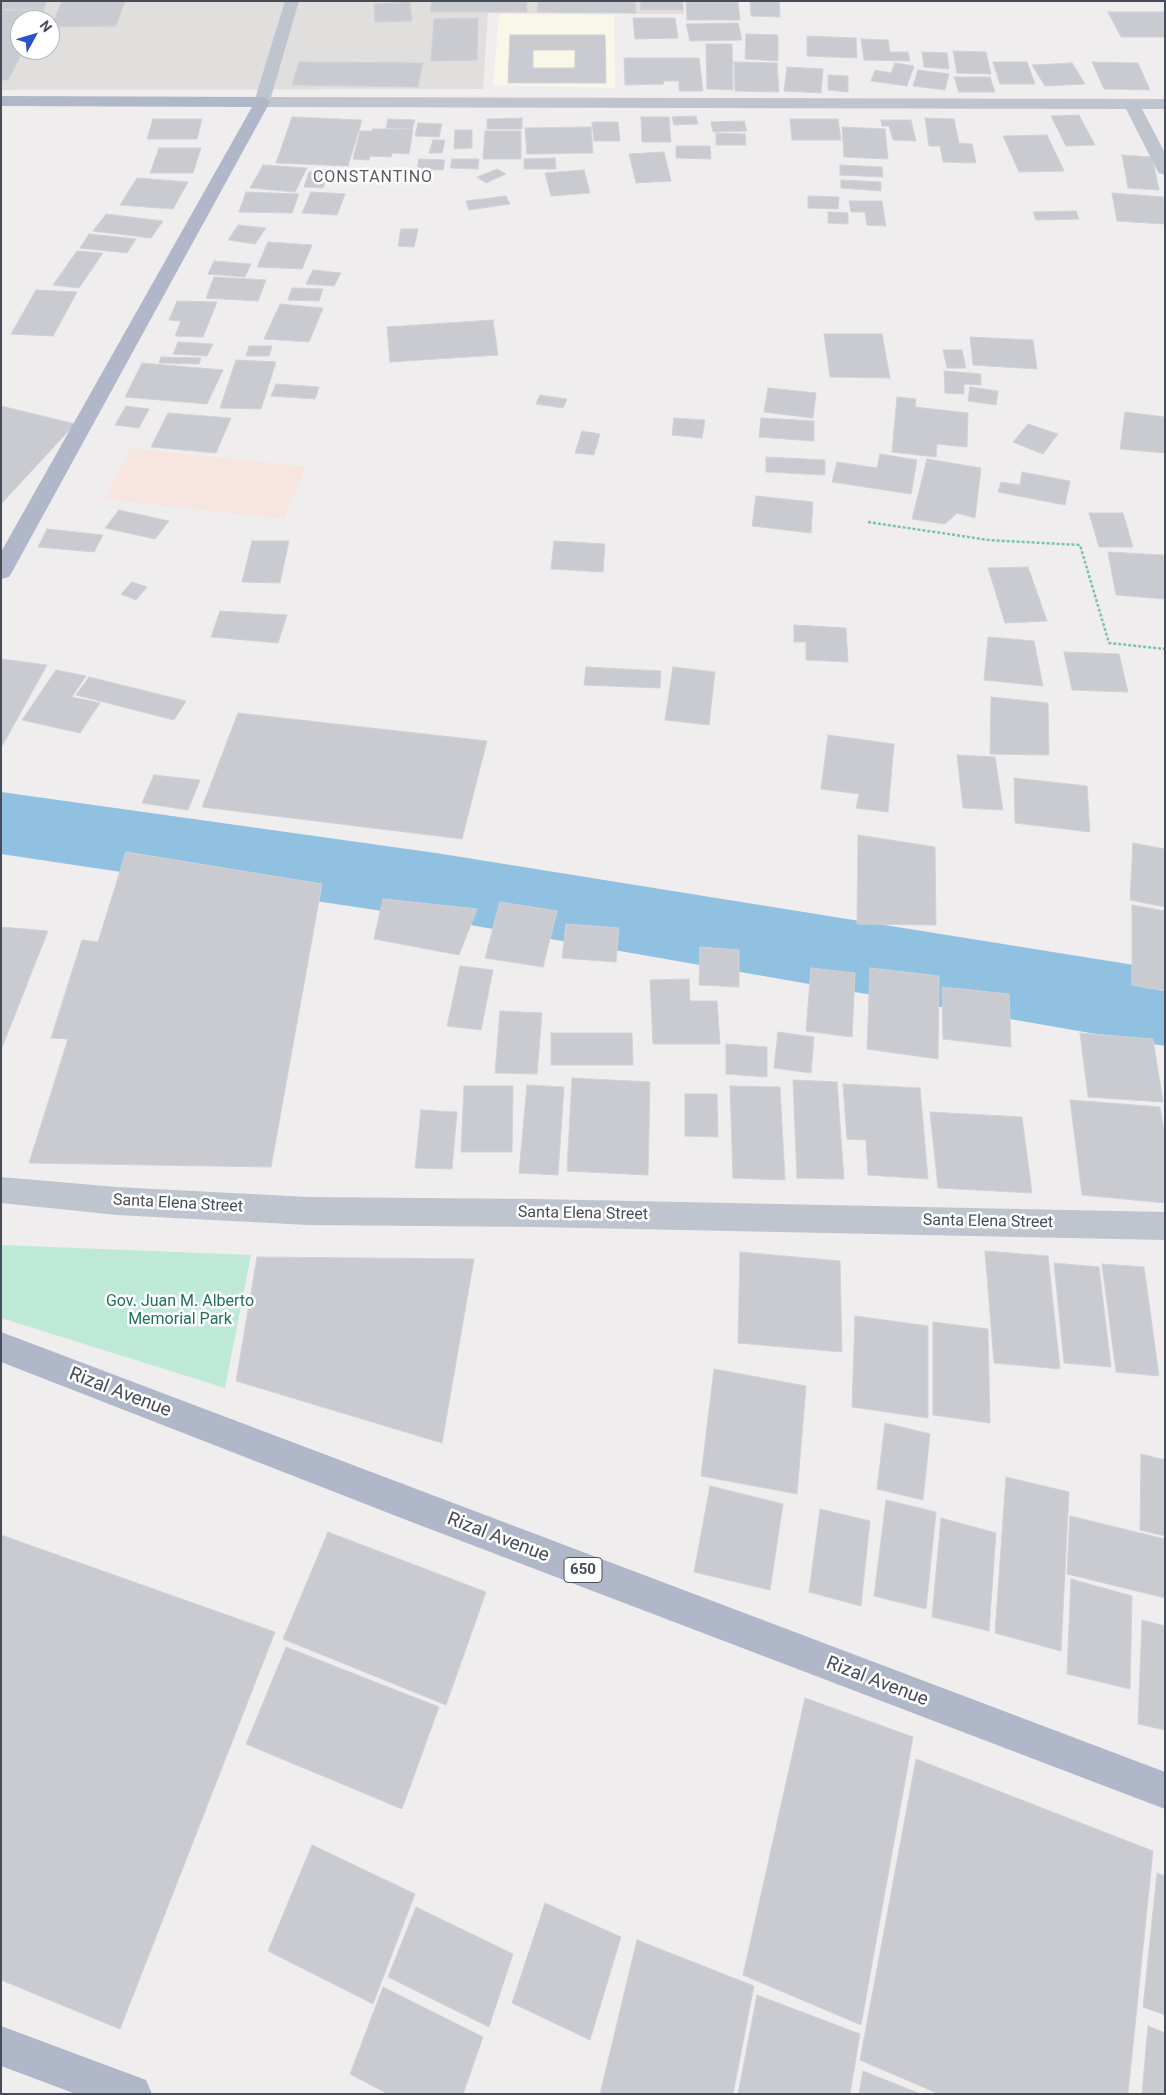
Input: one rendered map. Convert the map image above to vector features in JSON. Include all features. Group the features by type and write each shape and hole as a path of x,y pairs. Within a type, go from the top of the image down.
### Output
{"main road":[{"path":"1,101 262,102 1,572"},
{"name":"Rizal Avenue","path":"1,1347 1165,1791"},
{"path":"1,2046 132,2094"}],"street":[{"path":"292,1 262,102 1165,104"},
{"path":"1132,104 1165,170"},
{"name":"Santa Elena Street","path":"1,1190 116,1201 308,1211 536,1212 1165,1226"}],"path":[{"path":"868,522 988,540 1080,545 1109,643 1165,649"}],"shaded area":[{"path":"1,1 684,1 684,14 488,13 483,89 1,90"},
{"path":"499,14 614,15 615,88 493,85"},
{"path":"131,448 306,467 284,519 104,499"}],"green space":[{"name":"Gov. Juan M. Alberto Memorial Park","path":"1,1245 251,1255 225,1388 1,1318"}],"building":[{"path":"1,1 47,1 43,10 1,9"},
{"path":"62,1 125,1 116,26 60,27 60,10 58,10"},
{"path":"432,1 527,1 527,12 430,12"},
{"path":"538,1 635,1 636,13 537,12"},
{"path":"640,1 682,1 683,10 641,10"},
{"path":"750,1 779,1 780,17 751,16"},
{"path":"410,2 412,21 375,22 374,4"},
{"path":"686,2 738,2 740,20 687,20"},
{"path":"1,10 10,10 10,60 19,60 8,80 1,80"},
{"path":"1108,12 1164,12 1165,37 1121,37"},
{"path":"478,18 477,60 431,61 434,19"},
{"path":"633,18 675,18 678,38 635,39"},
{"path":"738,23 742,40 690,41 686,24"},
{"path":"746,34 778,35 778,61 745,59"},
{"path":"510,35 605,35 606,83 508,83","holes":["533,50 575,50 575,68 533,68"]},
{"path":"807,36 856,38 857,58 807,56"},
{"path":"861,39 888,40 890,52 908,52 910,61 864,60"},
{"path":"706,44 732,44 733,90 707,89"},
{"path":"953,51 986,52 991,74 957,73"},
{"path":"922,52 947,53 949,69 924,67"},
{"path":"624,58 699,58 703,91 679,91 679,81 663,81 664,84 625,85"},
{"path":"299,62 423,63 418,87 292,85"},
{"path":"734,62 777,63 779,92 735,91"},
{"path":"993,62 1027,62 1035,84 1000,84"},
{"path":"1092,62 1138,63 1150,90 1104,89"},
{"path":"895,63 914,66 907,86 871,81 875,70 891,73"},
{"path":"1072,63 1085,84 1045,86 1032,65"},
{"path":"787,67 823,69 821,93 784,91"},
{"path":"918,70 949,74 945,90 913,86"},
{"path":"828,75 848,76 848,92 828,90"},
{"path":"954,77 990,77 995,92 959,92"},
{"path":"1079,115 1095,145 1066,146 1051,116"},
{"path":"696,116 698,124 674,125 672,117"},
{"path":"292,117 362,120 348,166 276,163"},
{"path":"641,117 669,117 671,142 642,142"},
{"path":"522,118 522,129 487,129 487,119"},
{"path":"925,118 954,119 959,143 972,144 976,163 943,162 940,146 929,146"},
{"path":"153,119 202,119 197,139 147,139"},
{"path":"388,119 415,120 412,129 386,128"},
{"path":"790,119 838,119 841,140 792,140"},
{"path":"881,120 911,120 916,141 893,140 889,126 882,126"},
{"path":"744,121 747,131 713,132 711,122"},
{"path":"592,122 618,122 620,141 594,141"},
{"path":"418,123 442,124 439,137 415,136"},
{"path":"591,127 593,153 527,154 525,128"},
{"path":"842,127 885,129 888,159 844,157"},
{"path":"373,129 413,129 409,154 392,153 391,157 370,156 369,160 353,159 360,131 372,131"},
{"path":"455,130 472,130 472,148 454,149"},
{"path":"485,131 521,131 521,159 483,159"},
{"path":"716,133 745,134 746,145 716,145"},
{"path":"1047,135 1064,171 1019,172 1003,136"},
{"path":"433,140 445,140 442,153 429,153"},
{"path":"676,146 710,146 711,159 676,158"},
{"path":"159,148 201,148 193,173 150,173"},
{"path":"664,152 671,181 636,183 629,154"},
{"path":"1122,155 1152,157 1159,190 1128,188"},
{"path":"555,158 556,169 524,169 524,159"},
{"path":"419,159 445,160 443,170 417,169"},
{"path":"452,159 479,159 478,169 450,168"},
{"path":"263,165 307,168 295,192 250,188"},
{"path":"840,165 882,167 883,177 840,175"},
{"path":"497,169 506,174 486,183 477,177"},
{"path":"584,170 590,193 551,196 545,173"},
{"path":"309,172 328,173 323,188 304,187"},
{"path":"137,178 188,182 173,209 120,205"},
{"path":"841,180 881,182 881,191 841,188"},
{"path":"246,192 299,194 292,213 239,212"},
{"path":"311,192 345,194 337,215 302,213"},
{"path":"1112,193 1163,197 1165,224 1117,221"},
{"path":"506,196 510,204 469,210 466,201"},
{"path":"808,196 839,197 838,209 808,208"},
{"path":"849,201 882,201 886,226 867,225 865,212 851,212"},
{"path":"1076,211 1079,219 1036,220 1033,212"},
{"path":"828,212 848,213 848,224 828,223"},
{"path":"106,214 163,221 151,238 93,231"},
{"path":"238,225 266,228 255,244 228,240"},
{"path":"401,229 418,229 414,247 398,246"},
{"path":"89,234 136,239 127,253 80,248"},
{"path":"268,242 312,245 302,269 257,267"},
{"path":"77,251 103,253 79,288 53,285"},
{"path":"214,261 251,264 245,277 208,274"},
{"path":"313,270 341,273 334,286 306,284"},
{"path":"214,277 266,280 258,301 206,298"},
{"path":"292,288 323,289 319,301 288,300"},
{"path":"36,290 77,292 53,336 11,334"},
{"path":"177,301 217,302 203,337 175,336 181,321 169,320"},
{"path":"280,304 323,308 309,342 264,339"},
{"path":"493,320 498,355 390,362 387,327"},
{"path":"824,334 882,334 890,378 830,377"},
{"path":"970,337 1033,340 1037,369 973,365"},
{"path":"178,342 213,344 207,356 173,354"},
{"path":"249,346 272,346 269,356 246,356"},
{"path":"943,350 962,350 966,368 947,368"},
{"path":"161,357 201,358 199,364 159,363"},
{"path":"236,360 276,362 261,409 220,408"},
{"path":"142,363 223,370 207,404 125,397"},
{"path":"944,371 981,374 981,385 964,384 964,394 945,393"},
{"path":"276,384 319,387 315,399 271,396"},
{"path":"970,387 998,391 996,405 968,401"},
{"path":"768,388 816,393 813,418 764,412"},
{"path":"540,395 567,399 563,408 536,404"},
{"path":"897,397 916,399 915,407 968,413 967,447 937,444 936,457 892,452"},
{"path":"1,406 75,424 1,504"},
{"path":"126,406 149,409 139,428 115,425"},
{"path":"1125,412 1165,417 1165,453 1120,449"},
{"path":"168,413 231,418 216,453 151,447"},
{"path":"674,418 705,420 702,438 672,435"},
{"path":"761,418 814,421 814,441 759,437"},
{"path":"1028,424 1058,434 1043,454 1013,442"},
{"path":"582,431 600,434 594,455 575,453"},
{"path":"880,454 917,460 911,494 832,482 837,462 877,468"},
{"path":"766,457 825,460 825,475 766,472"},
{"path":"927,459 981,468 975,518 957,513 945,524 912,519"},
{"path":"1022,472 1070,481 1065,505 998,492 1001,482 1020,485"},
{"path":"756,496 813,502 811,533 752,526"},
{"path":"119,510 169,521 155,539 105,528"},
{"path":"1089,513 1123,513 1133,547 1099,547"},
{"path":"47,529 103,535 94,552 38,547"},
{"path":"252,541 289,541 280,583 242,582"},
{"path":"554,541 605,544 603,572 551,569"},
{"path":"1108,552 1163,555 1165,599 1116,595"},
{"path":"1028,567 1047,621 1005,623 988,568"},
{"path":"132,582 147,587 136,600 121,594"},
{"path":"220,611 287,615 278,643 211,637"},
{"path":"794,625 846,628 848,662 806,660 806,642 794,642"},
{"path":"988,637 1034,641 1043,686 984,680"},
{"path":"1064,652 1119,654 1128,692 1072,690"},
{"path":"1,659 47,665 1,748"},
{"path":"586,667 661,671 660,688 584,685"},
{"path":"673,667 715,672 709,725 665,720"},
{"path":"56,670 86,676 72,697 100,703 80,733 22,720"},
{"path":"89,677 186,701 174,720 76,695"},
{"path":"991,697 1048,703 1049,755 990,754"},
{"path":"238,713 487,741 462,839 202,807"},
{"path":"828,735 894,744 888,812 856,808 859,794 821,789"},
{"path":"957,755 995,757 1003,810 963,808"},
{"path":"154,775 200,780 188,810 142,803"},
{"path":"1014,778 1087,786 1090,832 1015,823"},
{"path":"858,835 935,847 936,925 857,924"},
{"path":"1133,843 1165,849 1165,907 1130,900"},
{"path":"126,852 322,884 271,1167 29,1163 68,1039 51,1038 82,940 98,942"},
{"path":"383,899 477,909 459,955 374,939"},
{"path":"500,902 557,911 543,967 485,958"},
{"path":"1132,905 1165,911 1165,991 1132,985"},
{"path":"566,924 619,928 616,962 562,958"},
{"path":"1,927 48,931 1,1050"},
{"path":"700,947 739,950 739,987 699,985"},
{"path":"460,966 493,970 481,1030 447,1026"},
{"path":"811,968 855,973 852,1037 806,1031"},
{"path":"870,968 939,976 938,1059 867,1049"},
{"path":"689,979 690,1001 717,1001 720,1044 653,1044 650,980"},
{"path":"942,987 1009,994 1011,1047 943,1039"},
{"path":"500,1011 542,1013 537,1074 495,1073"},
{"path":"778,1032 814,1037 811,1073 774,1068"},
{"path":"551,1033 632,1033 633,1065 551,1065"},
{"path":"1080,1033 1153,1039 1163,1102 1088,1097"},
{"path":"726,1044 767,1047 767,1077 726,1074"},
{"path":"572,1078 650,1082 648,1175 567,1171"},
{"path":"793,1080 837,1082 844,1179 797,1178"},
{"path":"843,1084 920,1088 928,1179 868,1175 866,1140 847,1139"},
{"path":"527,1085 564,1087 558,1175 519,1173"},
{"path":"464,1086 513,1086 512,1152 461,1152"},
{"path":"730,1086 780,1087 785,1180 733,1178"},
{"path":"685,1094 717,1094 718,1137 685,1136"},
{"path":"1070,1100 1160,1107 1165,1137 1165,1203 1082,1195"},
{"path":"421,1110 457,1112 452,1169 415,1168"},
{"path":"930,1112 1022,1117 1032,1193 938,1188"},
{"path":"985,1251 1048,1256 1060,1369 994,1363"},
{"path":"740,1252 840,1261 842,1352 738,1343"},
{"path":"257,1257 474,1259 442,1443 236,1381"},
{"path":"1054,1263 1099,1267 1111,1367 1064,1363"},
{"path":"1102,1264 1144,1267 1159,1376 1116,1372"},
{"path":"855,1316 928,1326 928,1418 852,1407"},
{"path":"933,1322 988,1329 990,1423 933,1415"},
{"path":"714,1369 806,1386 797,1494 701,1476"},
{"path":"885,1423 930,1434 923,1500 877,1489"},
{"path":"1141,1454 1165,1460 1165,1536 1140,1530"},
{"path":"1006,1477 1069,1492 1061,1651 995,1633"},
{"path":"710,1486 783,1504 770,1590 694,1572"},
{"path":"886,1500 936,1512 926,1609 874,1596"},
{"path":"820,1509 870,1521 861,1606 809,1592"},
{"path":"1070,1516 1165,1539 1165,1598 1067,1574"},
{"path":"941,1518 996,1533 989,1631 932,1617"},
{"path":"328,1532 486,1592 446,1705 283,1639"},
{"path":"1,1535 275,1632 120,2029 1,1980"},
{"path":"1071,1579 1132,1596 1130,1689 1067,1674"},
{"path":"1142,1620 1165,1626 1165,1730 1138,1724"},
{"path":"286,1647 439,1707 402,1809 246,1744"},
{"path":"805,1698 913,1737 861,2025 743,1975"},
{"path":"916,1759 1153,1851 1128,2094 939,2094 860,2060"},
{"path":"312,1845 415,1894 373,2004 268,1951"},
{"path":"1157,1873 1165,1876 1165,2015 1143,2007"},
{"path":"545,1903 621,1937 590,2040 512,2003"},
{"path":"416,1907 513,1954 489,2027 388,1977"},
{"path":"637,1940 754,1986 733,2094 600,2094"},
{"path":"383,1987 483,2037 463,2094 388,2094 350,2074"},
{"path":"757,1995 860,2034 850,2094 738,2094"},
{"path":"1148,2026 1165,2033 1165,2094 1142,2094"},
{"path":"863,2071 921,2094 859,2094"}],"waterway":[{"path":"1,823 436,886 1165,1008"}],"district":[{"name":"CONSTANTINO","path":"373,178"}]}
